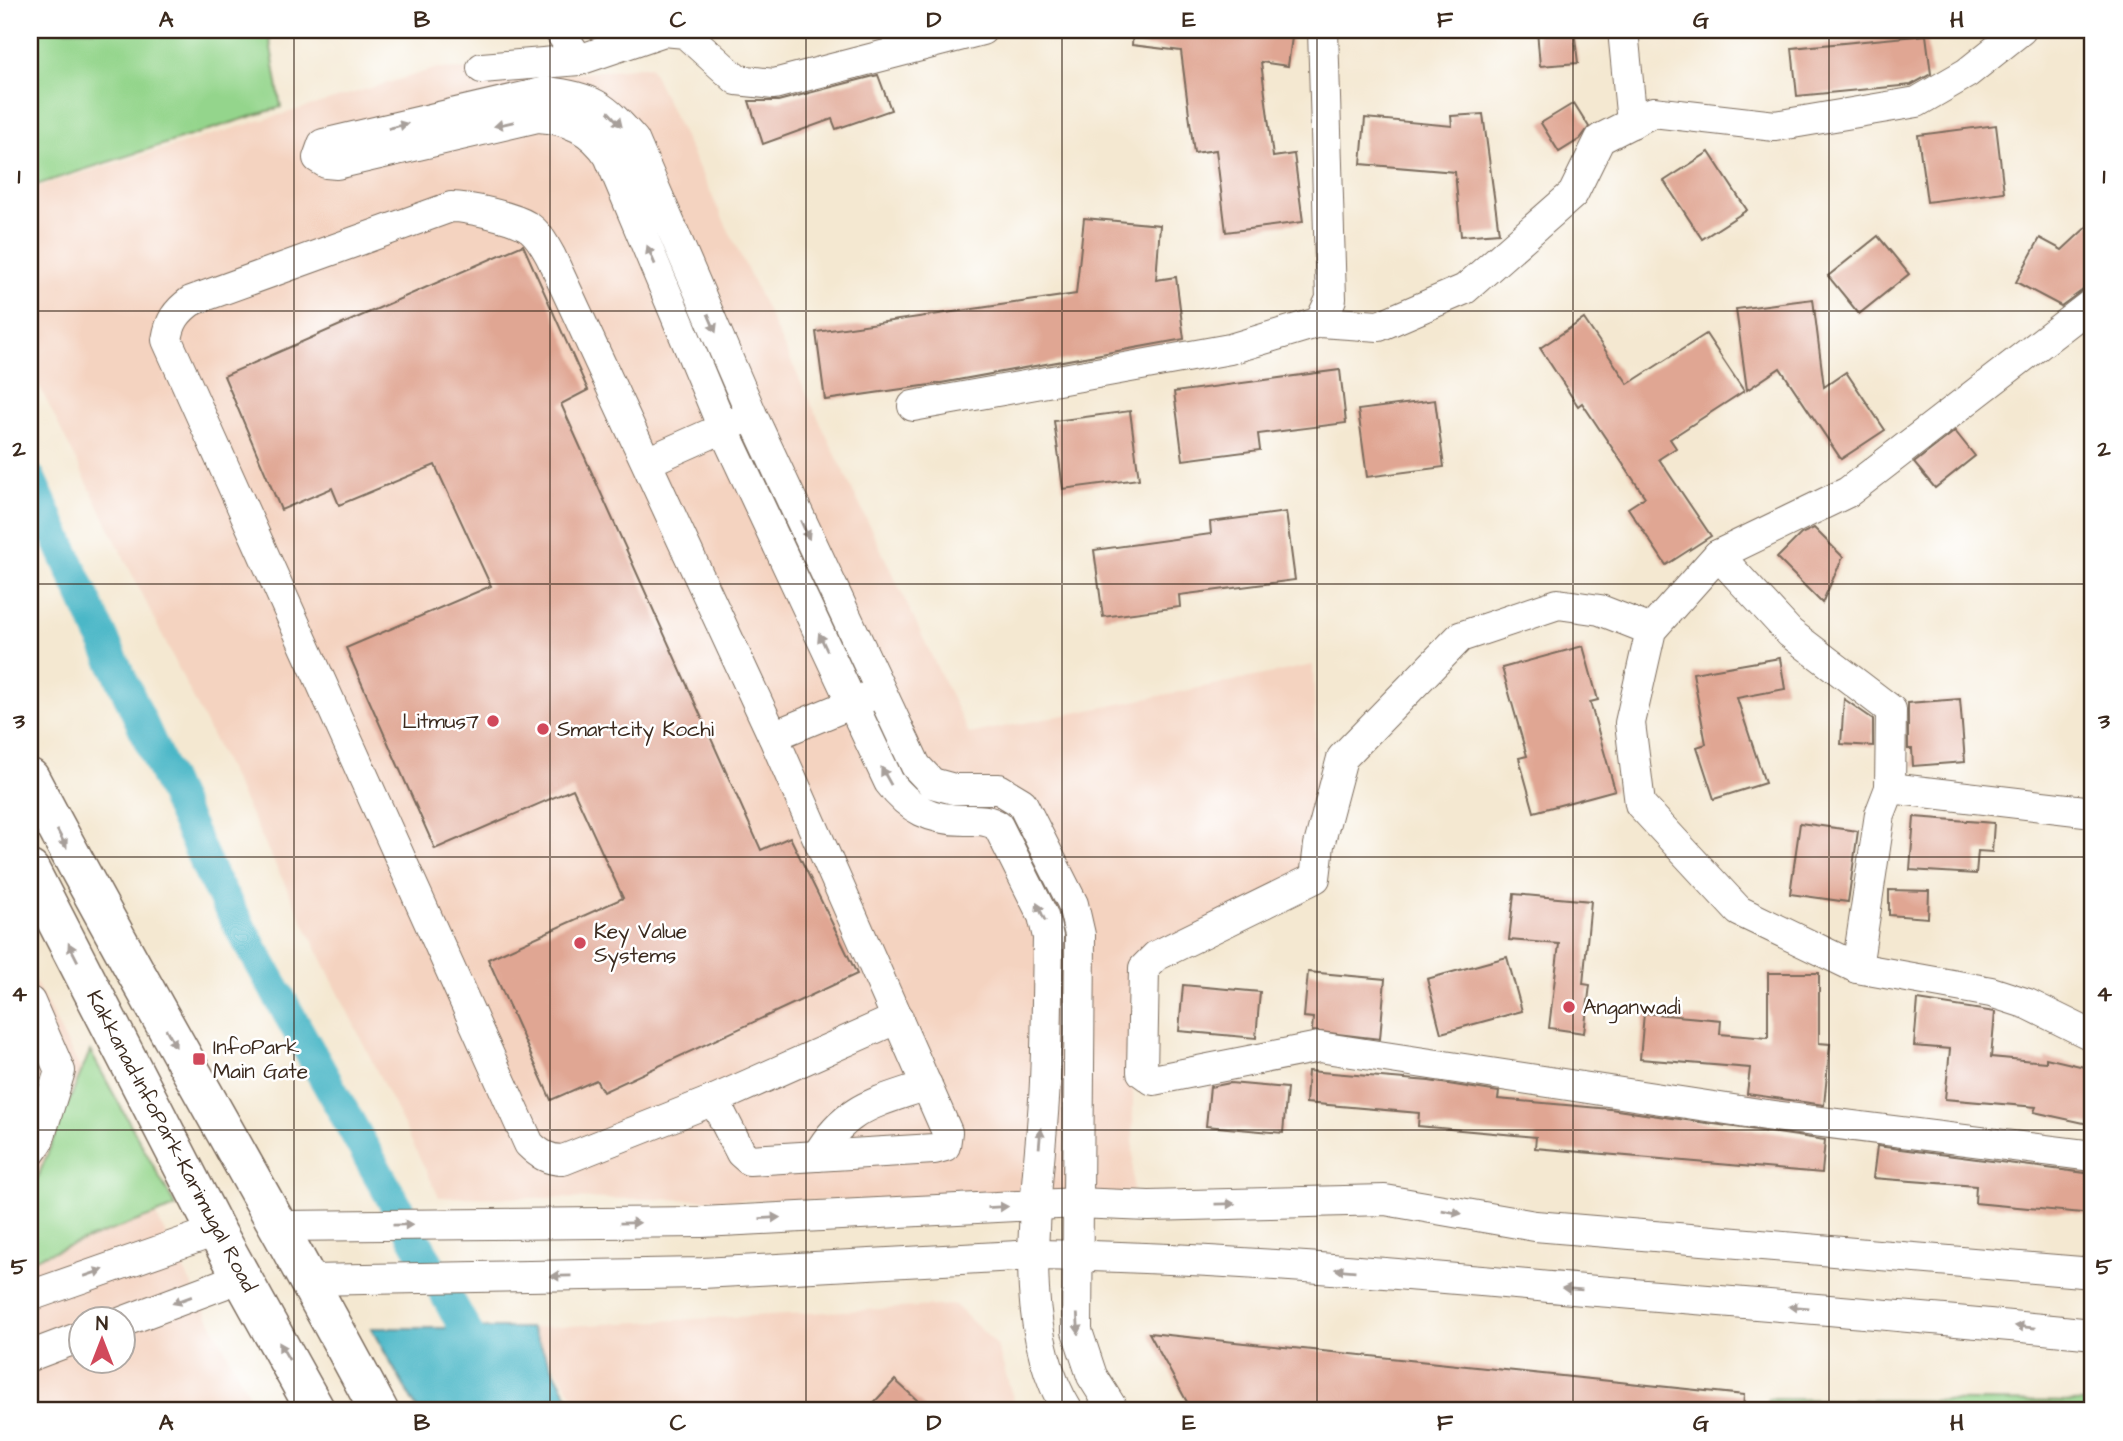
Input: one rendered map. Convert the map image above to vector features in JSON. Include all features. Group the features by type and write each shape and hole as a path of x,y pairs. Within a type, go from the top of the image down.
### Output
{"main road":[{"path":"30,778 96,903 276,1226 309,1280 379,1411"},
{"name":"Kakkanad-InfoPark-Karimugal Road","path":"30,870 216,1231 316,1411"}],"street":[{"path":"559,30 579,60"},
{"path":"482,68 579,60 664,31 685,33 737,80 774,84 982,30"},
{"path":"1320,322 1331,299 1323,30"},
{"path":"1623,30 1632,123"},
{"path":"914,406 1230,349 1320,322 1380,326 1465,289 1573,194 1600,139 1653,112 1774,126 1917,102 1967,73 2021,30"},
{"path":"1068,1411 1056,1392 1038,1335 1034,1205 1045,1083 1048,937 1043,916 998,826 989,821 935,817 918,812 903,801 889,782 723,428 609,156 600,142 582,128 554,118 537,117 337,164 326,163 318,158 323,144 546,92 576,96 603,107 634,139 752,415 880,692 925,779 954,789 999,789 1022,803 1073,904 1080,935 1077,1331 1092,1376 1114,1411"},
{"path":"714,1100 741,1153 749,1160 945,1146 947,1132 898,1018 773,736 542,241 527,226 464,207 451,207 191,301 177,312 169,327 167,340 529,1144 538,1154 552,1160 563,1160 714,1100 898,1018"},
{"path":"2093,303 1848,492 1718,555 1651,629 1630,723 1640,804 1739,911 1857,968 1991,992 2028,1004 2093,1036"},
{"path":"647,462 752,415"},
{"path":"1718,555 1790,632 1891,710 1890,788 1880,814 1857,968"},
{"path":"1651,629 1600,610 1558,604 1460,637 1342,758 1319,845 1315,878 1156,956 1144,968 1142,1072 1153,1080 1319,1046 1766,1115 2093,1156"},
{"path":"773,736 880,692"},
{"path":"1890,788 2093,812"},
{"path":"30,1002 60,1071 38,1142 30,1153"},
{"path":"817,1156 844,1119 862,1109 927,1085"},
{"path":"276,1226 702,1222 1077,1203 1149,1206 1385,1200 1535,1226 2093,1273"},
{"path":"30,1296 216,1231"},
{"path":"309,1280 702,1273 1034,1255 1077,1256 1285,1265 2093,1334"},
{"path":"136,1317 242,1277"},
{"path":"30,1356 66,1342"}],"shaded area":[{"path":"650,66 969,734 1313,665 1320,869 1133,965 1133,1204 439,1197 30,367 30,189 438,68 562,75"},
{"path":"30,972 257,1411 30,1411"},
{"path":"955,1305 997,1345 1017,1411 582,1411 531,1328"}],"green space":[{"path":"30,30 268,30 281,107 30,187"},
{"path":"90,1051 176,1207 30,1260 30,1196"},
{"path":"1768,1399 2093,1402 2093,1411 1767,1411"}],"water":[{"path":"371,1328 531,1328 576,1411 418,1411"}],"building":[{"path":"1133,30 1293,30 1288,66 1261,62 1273,157 1294,154 1303,222 1226,232 1216,150 1194,153 1181,51 1132,45"},
{"path":"1537,30 1574,30 1578,63 1540,66"},
{"path":"1926,35 1931,74 1911,85 1797,96 1792,48"},
{"path":"878,75 891,110 836,129 832,119 763,144 749,101 778,101"},
{"path":"1574,103 1589,127 1580,139 1559,152 1541,123"},
{"path":"1483,114 1499,233 1461,236 1455,172 1361,164 1365,118 1452,126 1451,116"},
{"path":"1996,125 2004,192 1927,202 1918,135"},
{"path":"1709,152 1747,210 1702,239 1664,181"},
{"path":"1084,218 1160,225 1156,280 1176,277 1184,339 930,385 825,400 816,332 1076,294"},
{"path":"2093,221 2093,282 2087,287 2061,306 2016,282 2040,238 2062,250"},
{"path":"1878,236 1909,274 1859,314 1828,276"},
{"name":"Smartcity Kochi","path":"523,245 588,390 561,404 761,850 790,837 857,974 603,1092 596,1080 551,1100 488,959 623,898 573,789 435,849 346,648 491,586 435,465 339,505 332,488 281,510 224,376"},
{"path":"1813,299 1824,387 1846,372 1885,430 1841,459 1780,368 1747,390 1736,309"},
{"path":"1584,319 1628,384 1706,334 1744,391 1670,439 1676,448 1659,459 1711,536 1666,565 1628,508 1645,497 1582,403 1578,406 1540,348"},
{"path":"1340,370 1346,423 1258,434 1260,450 1183,460 1174,392"},
{"path":"1435,400 1444,467 1367,477 1358,410"},
{"path":"1130,411 1139,479 1063,489 1054,421"},
{"path":"1955,431 1975,456 1935,488 1914,463"},
{"path":"1286,512 1295,580 1179,595 1180,607 1103,617 1094,550 1211,534 1210,522"},
{"path":"1814,528 1843,557 1822,603 1777,558 1801,534"},
{"path":"1583,646 1598,700 1590,702 1615,790 1534,812 1519,758 1527,756 1502,668"},
{"path":"1780,658 1785,689 1737,698 1765,783 1714,799 1697,747 1706,744 1693,673"},
{"path":"1844,699 1873,719 1873,746 1841,744"},
{"path":"1960,699 1965,762 1913,766 1912,749 1908,749 1908,703"},
{"path":"1914,817 1994,823 1992,852 1978,851 1976,874 1910,870"},
{"path":"1800,823 1858,831 1848,902 1790,894"},
{"path":"1889,890 1929,891 1928,918 1889,915"},
{"path":"1514,894 1591,901 1583,984 1590,985 1584,1033 1549,1028 1559,944 1509,940"},
{"path":"1507,957 1522,1011 1441,1033 1427,979"},
{"path":"1308,972 1385,979 1380,1039 1312,1031 1313,1018 1304,1017"},
{"path":"1768,973 1819,973 1819,1043 1830,1044 1824,1105 1747,1094 1750,1068 1640,1059 1644,1013 1721,1020 1720,1034 1768,1038"},
{"path":"1183,985 1260,992 1256,1038 1179,1031"},
{"path":"1918,1000 1995,1012 1991,1057 2046,1062 2046,1058 2093,1069 2093,1125 2034,1112 2036,1107 1945,1099 1950,1049 1914,1046"},
{"path":"1308,1071 1429,1081 1499,1092 1498,1099 1610,1109 1825,1140 1822,1173 1535,1148 1536,1137 1418,1126 1419,1113 1306,1103"},
{"path":"1230,1083 1287,1088 1283,1133 1206,1126 1210,1087"},
{"path":"1877,1146 2093,1174 2093,1214 1975,1203 1976,1186 1873,1178"},
{"path":"1149,1333 1744,1395 1743,1411 1192,1411"},
{"path":"895,1380 929,1411 866,1411"}],"waterway":[{"path":"30,479 212,877 511,1411"}],"place":[{"name":"Litmus7","path":"493,721"},
{"name":"Smartcity Kochi","path":"543,729"},
{"name":"Key Value Systems","path":"580,943"},
{"name":"Anganwadi","path":"1569,1007"},
{"name":"InfoPark Main Gate","path":"199,1059"}]}
